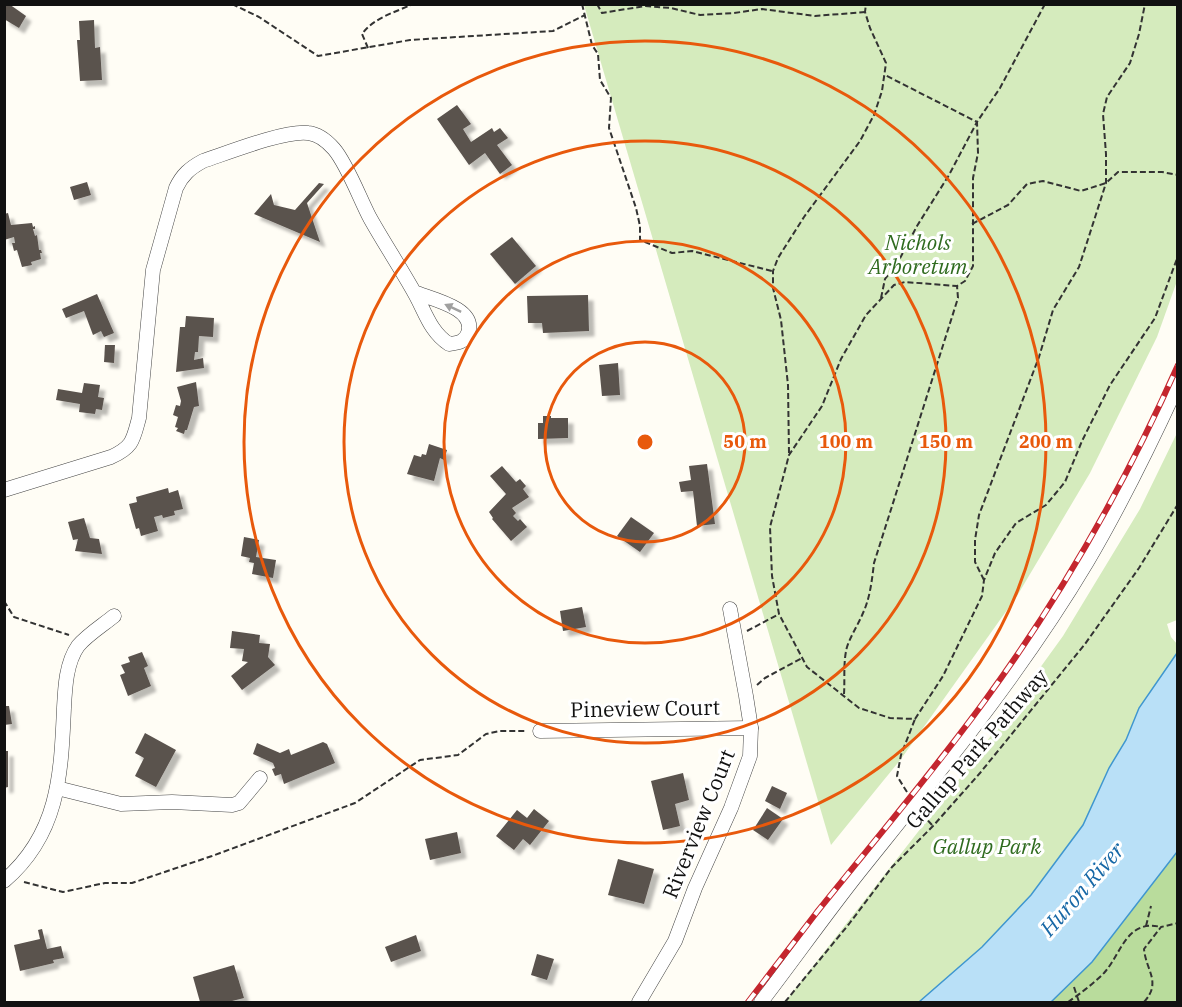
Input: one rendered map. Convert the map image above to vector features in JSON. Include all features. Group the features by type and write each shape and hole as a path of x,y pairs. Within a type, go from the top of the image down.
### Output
{"street":[{"path":"4,490 111,457 126,450 134,438 139,418 153,270 176,188 190,168 203,161 290,134 308,133 324,138 336,151 370,219 414,292"},
{"path":"761,1002 978,721 1039,635 1086,562 1141,463 1178,384"},
{"name":"Riverview Court","path":"639,1002 675,941 695,888 744,776 750,756 751,729 730,609"},
{"path":"7,879 41,837 55,804 62,760 65,691 69,665 78,646 114,616"},
{"name":"Pineview Court","path":"540,731 751,729"},
{"path":"57,789 122,804 171,802 232,805 239,803 260,778"}],"path":[{"path":"232,4 259,17 318,56 410,40 553,31 585,15"},
{"path":"368,48 362,34 366,29 374,22 413,4"},
{"path":"582,4 592,45 598,54 600,80 611,98 609,128 636,208 640,240 672,253 692,251 773,271"},
{"path":"597,4 602,13 645,6 671,8 700,15 762,9 815,16 865,12"},
{"path":"866,4 865,12 886,63 882,91 860,141 804,217 778,258 773,271 773,288 781,320 788,385 789,455 770,527 772,576 779,614 807,667 859,708 890,718 915,720"},
{"path":"881,298 885,279 897,264 977,122 1000,88 1046,4"},
{"path":"984,580 975,562 975,540 979,515 1039,357 1053,310 1079,267 1106,183 1103,114 1107,97 1130,63 1139,34 1144,4"},
{"path":"884,74 977,122"},
{"path":"789,455 822,406 841,358 866,315 881,298 894,285 905,282 957,286 965,280 973,266 973,178 978,153 977,122"},
{"path":"972,224 1008,205 1028,183 1043,181 1081,191 1106,183 1118,172 1162,172 1178,175"},
{"path":"933,826 914,804 897,776 901,755 915,720 943,676 982,596 984,580 995,553 1016,523 1046,504 1065,482 1082,441 1110,385 1155,318 1178,256"},
{"path":"843,695 845,657 848,646 852,633 863,614 874,563 958,298 957,286"},
{"name":"Gallup Park Pathway","path":"785,1002 892,867 933,826 980,773 1085,644 1139,568 1178,504"},
{"path":"4,601 14,617 67,633 78,646"},
{"path":"734,638 779,614"},
{"path":"746,696 765,678 802,658"},
{"path":"7,879 63,892 105,883 132,883 355,803 420,760 458,755 486,734 500,731 540,731"},
{"path":"1146,926 1151,906"},
{"path":"1068,1002 1105,971 1129,936 1138,928 1161,927 1178,923"},
{"path":"1144,1002 1152,989 1153,976 1145,960 1144,949 1161,927"},
{"path":"1074,987 1079,1002"}],"green space":[{"name":"Nichols Arboretum","path":"584,5 1177,5 1177,281 1157,337 1090,473 1017,596 901,759 831,845"},
{"name":"Gallup Park","path":"1177,433 1177,620 1167,624 1171,637 1177,644 1177,653 1139,708 1126,740 1109,768 1083,825 1031,895 982,947 919,1002 785,1002 964,773 1063,636 1140,509"},
{"path":"1177,852 1177,1002 1050,1002 1092,962"}],"water":[{"name":"Huron River","path":"1177,653 1177,852 1092,962 1051,1002 919,1002 982,947 1031,895 1083,825 1109,768 1126,740 1139,708"}],"building":[{"path":"4,4 9,4 26,16 19,28 4,19"},
{"path":"94,20 95,48 100,47 102,80 80,81 77,40 80,40 79,21"},
{"path":"457,105 471,124 463,129 471,142 492,128 494,132 500,128 508,138 497,145 512,165 500,174 485,153 469,165 437,119"},
{"path":"87,182 91,195 74,200 70,187"},
{"path":"319,183 324,184 307,203 320,242 254,214 271,194 274,205 295,210"},
{"path":"8,213 11,225 32,223 33,227 35,226 33,229 42,253 40,253 41,259 31,262 32,265 22,267 17,250 14,251 12,243 15,243 14,237 4,240 4,214"},
{"path":"512,237 536,266 515,284 490,254"},
{"path":"97,294 114,333 104,337 101,331 93,335 84,311 66,318 62,309"},
{"path":"588,295 589,331 543,333 542,323 528,323 527,296"},
{"path":"186,316 214,318 213,337 199,336 198,352 195,352 194,360 203,358 204,368 176,372 180,327 185,327"},
{"path":"105,345 115,345 114,363 104,362"},
{"path":"618,363 620,395 602,396 599,365"},
{"path":"196,382 199,406 194,407 184,434 176,431 178,417 173,415 176,405 180,406 181,401 177,387"},
{"path":"84,383 100,385 98,397 104,398 102,410 96,409 95,414 79,412 80,404 56,400 58,389 82,393"},
{"path":"543,416 568,418 568,438 538,439 538,423 543,423"},
{"path":"429,444 447,450 444,460 440,458 434,481 407,474 414,455 421,457 422,454 426,455"},
{"path":"707,464 715,524 697,526 693,491 681,492 679,482 691,480 689,466"},
{"path":"502,466 516,482 520,479 526,486 523,489 529,497 512,508 516,513 513,516 518,521 520,519 527,527 511,541 492,519 489,512 506,494 490,476"},
{"path":"168,488 169,493 178,490 183,509 174,511 175,515 163,518 162,515 154,517 158,531 141,536 139,528 136,529 129,504 137,502 136,497"},
{"path":"631,517 654,533 640,552 617,536"},
{"path":"84,518 90,538 99,539 102,554 75,551 78,539 73,540 68,522"},
{"path":"244,537 259,540 256,557 276,560 273,578 252,574 254,563 249,562 250,558 241,556"},
{"path":"582,607 586,627 563,631 560,611"},
{"path":"232,631 260,635 259,643 270,644 268,657 275,665 242,690 231,676 248,662 242,661 244,649 230,648"},
{"path":"142,652 148,666 144,668 151,686 128,696 120,675 125,673 121,665 130,662 128,657"},
{"path":"4,706 9,706 12,724 4,725"},
{"path":"145,733 176,750 156,787 135,776 144,758 135,753"},
{"path":"323,742 327,744 335,763 284,784 281,774 275,776 272,769 275,768 273,763 253,754 257,743 280,753 289,749 291,755"},
{"path":"4,751 8,751 8,787 4,788"},
{"path":"683,773 689,800 675,804 680,826 663,830 651,781"},
{"path":"772,786 787,793 780,809 765,801"},
{"path":"767,808 783,819 768,840 753,830"},
{"path":"534,809 549,821 530,845 523,839 514,850 496,836 517,810 527,818"},
{"path":"457,832 461,853 430,860 425,839"},
{"path":"618,859 654,869 644,904 608,895"},
{"path":"42,929 47,949 61,946 64,958 53,960 54,963 20,971 14,945 40,939 38,930"},
{"path":"416,935 421,951 391,962 385,947"},
{"path":"537,954 554,959 547,980 531,975"},
{"path":"234,965 244,998 228,1002 200,1002 193,977"}],"railway":[{"path":"748,1002 945,753 1014,660 1091,537 1137,452 1178,365"}]}
